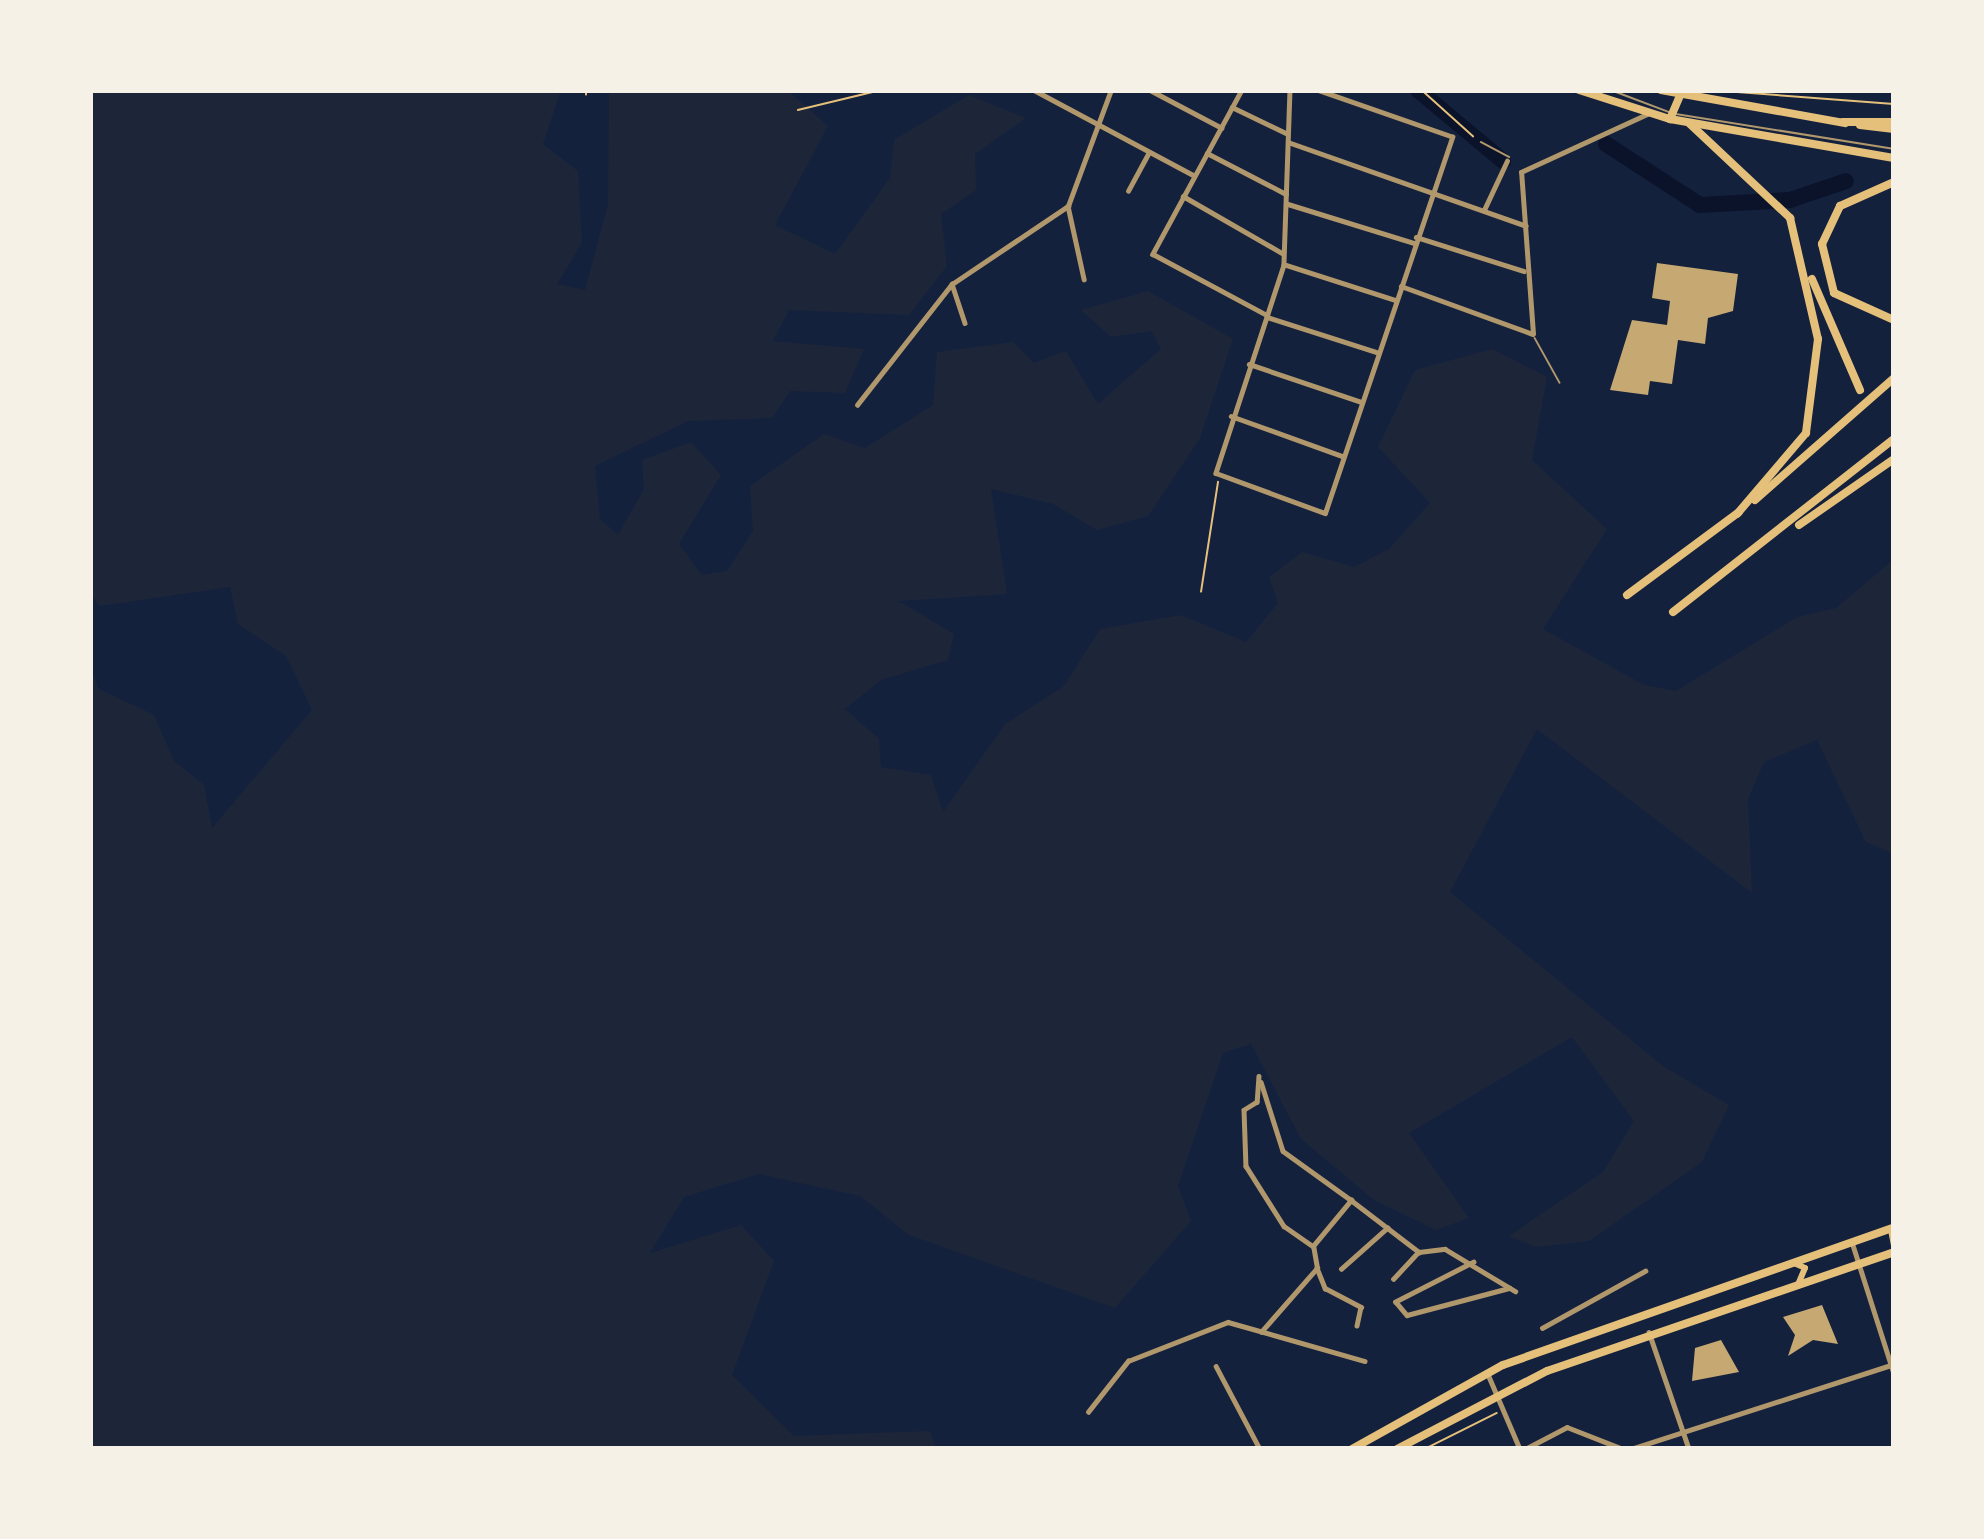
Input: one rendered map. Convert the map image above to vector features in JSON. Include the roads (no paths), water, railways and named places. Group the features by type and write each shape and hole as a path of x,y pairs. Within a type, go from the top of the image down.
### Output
{"main road":[{"path":"1579,90 1688,123 1894,153"},
{"path":"1661,90 1843,122 1894,125"},
{"path":"1671,116 1680,95"},
{"path":"1688,123 1756,178 1790,218 1832,343 1860,390"},
{"path":"1894,182 1840,206 1822,244 1834,293 1860,314 1894,320"},
{"path":"1737,514 1796,448 1819,394 1801,243"},
{"path":"1627,596 1737,514 1894,378"},
{"path":"1772,542 1894,439"},
{"path":"1673,612 1894,459"},
{"path":"1352,1449 1487,1372 1894,1228 1894,1249 1649,1332 1498,1392 1397,1449"},
{"path":"1790,1262 1805,1268 1796,1284"}],"street":[{"path":"1034,90 1194,176"},
{"path":"1084,279 1068,206 1070,178 1111,90"},
{"path":"1150,90 1222,128"},
{"path":"1241,90 1153,254 1267,315 1376,352"},
{"path":"1290,90 1284,265 1216,472 1324,513 1430,191 1453,137 1317,90"},
{"path":"1232,107 1289,138 1528,226"},
{"path":"1401,286 1533,334 1524,271 1528,226 1520,172 1648,113"},
{"path":"1128,191 1149,152"},
{"path":"1207,153 1286,194"},
{"path":"1484,210 1507,161"},
{"path":"1183,196 1284,254"},
{"path":"1286,203 1524,271"},
{"path":"857,405 952,284 1068,206"},
{"path":"1284,265 1395,300"},
{"path":"952,284 965,323"},
{"path":"1249,364 1360,402"},
{"path":"1232,416 1342,456"},
{"path":"1357,1327 1361,1306 1325,1288 1312,1246 1284,1226 1246,1166 1244,1110 1257,1102 1259,1076 1283,1151 1419,1252 1474,1262 1512,1290 1406,1315 1396,1302 1474,1262"},
{"path":"1312,1246 1351,1200"},
{"path":"1341,1269 1387,1228"},
{"path":"1852,1241 1894,1374"},
{"path":"1394,1279 1419,1252"},
{"path":"1262,1332 1317,1268"},
{"path":"1542,1328 1645,1271"},
{"path":"1088,1412 1128,1360 1228,1322 1365,1361"},
{"path":"1649,1332 1689,1449"},
{"path":"1487,1372 1522,1449 1567,1427 1627,1449 1893,1364"},
{"path":"1216,1366 1260,1449"}],"lane":[{"path":"1611,90 1671,116 1894,153"},
{"path":"1481,142 1520,172"},
{"path":"1533,334 1560,383"}],"waterway":[{"path":"1418,90 1503,161"},
{"path":"1606,144 1700,205 1790,200 1846,181"}]}
